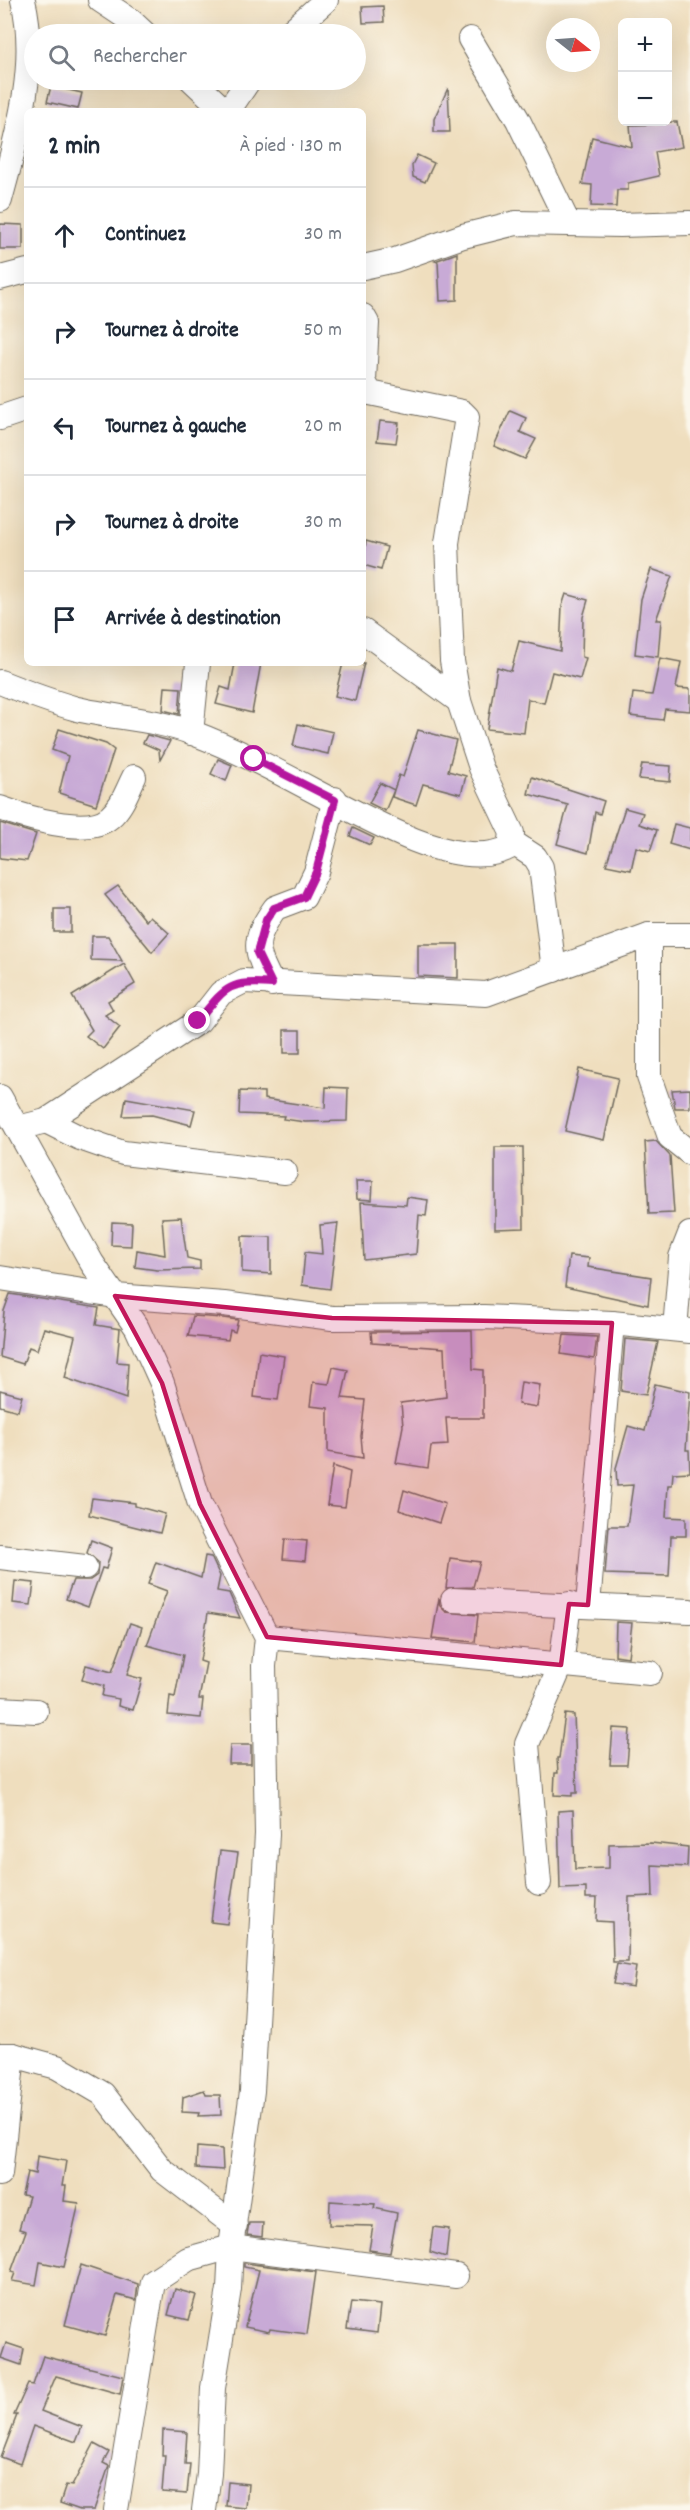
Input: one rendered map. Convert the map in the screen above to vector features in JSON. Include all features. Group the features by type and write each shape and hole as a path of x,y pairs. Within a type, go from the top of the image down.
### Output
{"street":[{"path":"23,0 27,24"},
{"path":"100,0 134,24"},
{"path":"299,24 326,0"},
{"path":"470,39 518,120 568,223"},
{"path":"0,200 22,112 24,90"},
{"path":"203,90 224,108"},
{"path":"229,108 242,90"},
{"path":"366,266 394,260 463,236 516,223 620,225 690,223"},
{"path":"366,251 394,260"},
{"path":"0,278 24,273"},
{"path":"366,321 366,342"},
{"path":"0,682 77,709 191,733 254,759 396,832 459,852 497,854 510,847 512,833 481,768 459,701 452,661 447,543 467,417 462,412 370,393 366,385"},
{"path":"0,418 24,410"},
{"path":"366,633 459,701"},
{"path":"191,733 198,666"},
{"path":"0,808 37,821 78,826 94,823 108,819 119,807 134,777"},
{"path":"272,984 257,953 260,935 274,908 304,897 316,872 335,800"},
{"path":"512,842 535,857 541,867 554,970"},
{"path":"46,1121 198,1021 221,993 244,981 486,994 650,935 690,935"},
{"path":"650,935 649,1077 670,1137 690,1153"},
{"path":"6,1110 46,1121 80,1138 123,1153 285,1172"},
{"path":"6,1110 92,1263 137,1328 162,1383 200,1504 267,1637 264,1666 267,1834 263,1941 252,2091 233,2237 229,2289 213,2388 209,2474 204,2510"},
{"path":"0,1278 115,1296 224,1304 332,1318 440,1316 612,1323 683,1330 681,1257 690,1234"},
{"path":"539,1882 528,1744 561,1665 579,1605 612,1323"},
{"path":"0,1557 85,1567"},
{"path":"453,1600 690,1611"},
{"path":"267,1637 650,1673"},
{"path":"0,1709 36,1711"},
{"path":"0,2174 7,2055 57,2067 103,2094 162,2170 233,2237 456,2276"},
{"path":"116,2510 153,2282 188,2259 233,2237"}],"highlighted area":[{"path":"115,1296 332,1318 612,1323 588,1605 569,1604 561,1665 267,1637 200,1504 162,1383"}],"building":[{"path":"383,6 384,22 363,23 362,7"},
{"path":"448,88 450,132 434,132 434,119"},
{"path":"50,90 82,93 78,108 47,102"},
{"path":"672,122 677,122 682,147 655,152 659,176 628,183 628,190 617,190 616,207 591,206 592,185 582,184 592,137 632,147 630,126 672,126"},
{"path":"417,155 434,163 425,182 413,177 412,165"},
{"path":"0,224 23,225 23,249 0,249"},
{"path":"457,253 457,300 440,301 438,262 435,261"},
{"path":"510,411 526,418 520,432 536,439 525,459 494,446"},
{"path":"380,421 399,423 396,443 377,441"},
{"path":"366,541 387,547 381,570 366,566"},
{"path":"651,569 672,576 656,620 661,620 658,657 635,654 641,599"},
{"path":"566,594 588,600 583,617 582,657 586,658 580,679 552,672 544,703 528,699 524,733 487,729 497,667 511,671 519,641 560,651 562,606"},
{"path":"660,658 681,662 676,688 690,689 690,711 665,709 663,720 630,716 633,693 652,695"},
{"path":"234,666 260,666 252,713 216,704 221,687 230,690"},
{"path":"342,666 363,666 355,701 335,696"},
{"path":"165,687 181,688 179,714 163,710"},
{"path":"298,724 333,732 328,754 293,746"},
{"path":"59,729 106,744 114,750 96,805 59,793 68,756 52,750"},
{"path":"418,730 456,740 448,771 466,776 461,794 423,784 416,805 392,797 399,775 403,777"},
{"path":"147,735 170,741 160,760 159,750 143,743"},
{"path":"218,759 232,765 226,781 211,774"},
{"path":"642,764 671,766 670,782 639,779"},
{"path":"532,777 604,801 600,814 595,812 588,853 557,844 568,805 528,794"},
{"path":"380,783 394,790 385,811 369,803"},
{"path":"625,808 643,813 639,824 657,830 650,851 636,847 631,870 606,865"},
{"path":"0,823 36,834 27,861 0,858"},
{"path":"674,824 690,828 690,850 669,844"},
{"path":"353,828 374,838 370,845 350,836"},
{"path":"118,886 146,921 150,916 169,933 152,952 105,895"},
{"path":"54,909 71,909 71,932 54,932"},
{"path":"92,936 108,936 122,961 91,960"},
{"path":"418,944 458,944 458,978 418,976"},
{"path":"124,964 135,984 108,1001 113,1010 105,1015 120,1027 103,1049 86,1036 92,1030 72,996"},
{"path":"284,1030 300,1030 300,1053 284,1053"},
{"path":"579,1069 618,1078 604,1140 565,1131"},
{"path":"326,1087 348,1088 347,1121 305,1122 283,1119 284,1116 239,1114 240,1091 264,1092 264,1099 325,1108"},
{"path":"690,1089 690,1108 675,1108 672,1090"},
{"path":"126,1098 195,1110 191,1125 152,1115 123,1116"},
{"path":"656,1141 670,1156 674,1213 649,1214 645,1142"},
{"path":"495,1147 523,1147 524,1228 495,1229"},
{"path":"356,1181 373,1181 372,1200 357,1199"},
{"path":"407,1197 428,1200 426,1216 419,1215 416,1254 364,1260 361,1202 406,1205"},
{"path":"181,1217 187,1258 200,1261 200,1269 157,1270 135,1267 137,1250 165,1255 162,1218"},
{"path":"112,1222 132,1223 131,1246 111,1245"},
{"path":"338,1223 330,1289 302,1285 305,1252 322,1254 320,1225"},
{"path":"242,1236 271,1237 271,1274 242,1272"},
{"path":"569,1256 589,1258 588,1267 651,1277 648,1305 565,1287"},
{"path":"10,1294 99,1308 96,1325 120,1329 117,1362 128,1363 126,1399 65,1378 75,1336 44,1328 37,1350 29,1347 23,1364 0,1357 4,1311"},
{"path":"193,1316 238,1320 235,1332 230,1330 228,1340 188,1336"},
{"path":"472,1331 473,1369 483,1370 483,1418 446,1418 448,1445 431,1446 428,1468 396,1463 403,1426 401,1403 446,1397 444,1348 372,1343 371,1332"},
{"path":"564,1335 597,1337 594,1359 561,1354"},
{"path":"625,1339 658,1342 646,1395 621,1391"},
{"path":"259,1352 284,1356 278,1400 254,1397"},
{"path":"333,1367 348,1370 342,1398 365,1400 361,1436 363,1458 328,1452 328,1408 310,1406 313,1382 329,1384"},
{"path":"521,1382 540,1385 537,1407 518,1404"},
{"path":"655,1384 690,1392 686,1450 689,1450 690,1472 673,1473 672,1485 668,1485 666,1517 686,1518 686,1536 671,1536 669,1576 605,1574 609,1526 627,1526 633,1485 617,1486 616,1468 628,1426 645,1431"},
{"path":"0,1390 22,1396 18,1411 0,1406"},
{"path":"333,1466 350,1472 345,1507 327,1505"},
{"path":"404,1490 445,1504 439,1523 399,1510"},
{"path":"92,1498 135,1503 135,1506 165,1514 160,1533 89,1515"},
{"path":"285,1539 307,1541 305,1561 283,1559"},
{"path":"91,1540 112,1548 106,1569 102,1568 88,1607 66,1599 73,1580 90,1580 97,1575 98,1562 87,1553"},
{"path":"205,1556 211,1557 220,1576 217,1591 229,1593 240,1618 208,1613 200,1661 206,1663 199,1699 203,1699 201,1718 168,1715 170,1696 175,1697 183,1655 147,1645 167,1591 148,1584 156,1562 201,1578"},
{"path":"450,1558 480,1562 473,1587 446,1588"},
{"path":"15,1581 34,1583 31,1605 13,1603"},
{"path":"439,1598 440,1606 446,1612 478,1615 475,1642 432,1638"},
{"path":"616,1622 632,1623 628,1657 615,1655"},
{"path":"130,1623 142,1627 127,1675 142,1679 133,1710 118,1706 119,1699 102,1696 104,1686 82,1680 86,1665 112,1672"},
{"path":"565,1714 574,1715 577,1793 572,1793 572,1796 554,1795 555,1773 558,1773 557,1758 559,1758"},
{"path":"613,1728 630,1729 627,1765 610,1765"},
{"path":"230,1745 251,1745 251,1764 229,1764"},
{"path":"573,1810 575,1869 609,1868 609,1844 651,1843 688,1847 687,1867 652,1865 653,1896 629,1897 628,1962 613,1962 612,1922 596,1921 597,1898 586,1898 586,1888 560,1889 558,1811"},
{"path":"220,1851 238,1853 227,1924 211,1922"},
{"path":"617,1964 636,1967 633,1987 613,1984"},
{"path":"204,2090 206,2095 220,2095 221,2115 198,2116 199,2113 182,2112 183,2097"},
{"path":"197,2147 222,2149 223,2170 196,2168"},
{"path":"37,2156 66,2161 62,2186 66,2186 64,2201 79,2203 64,2267 40,2262 36,2285 12,2281 15,2273 11,2272 26,2231 19,2229 29,2196 22,2195 27,2172 35,2174"},
{"path":"330,2201 375,2204 374,2208 397,2213 390,2253 369,2250 373,2226 329,2225"},
{"path":"249,2223 263,2223 262,2237 247,2235"},
{"path":"433,2227 449,2229 446,2257 430,2252"},
{"path":"244,2263 316,2272 307,2334 270,2329 269,2332 245,2327 259,2270 244,2267"},
{"path":"81,2265 138,2284 136,2300 117,2295 105,2336 65,2325"},
{"path":"175,2289 196,2295 189,2320 168,2315"},
{"path":"351,2302 380,2305 377,2333 347,2329"},
{"path":"6,2343 24,2349 21,2365 1,2358"},
{"path":"43,2356 123,2376 120,2394 56,2376 41,2411 82,2427 76,2442 33,2426 20,2464 1,2457 17,2415 14,2415 28,2384 33,2385"},
{"path":"163,2430 187,2432 185,2464 190,2464 187,2494 162,2492 165,2455 162,2455"},
{"path":"94,2444 109,2452 103,2463 109,2466 94,2510 80,2510 60,2503 66,2485 72,2486"},
{"path":"228,2482 248,2484 246,2508 226,2506"}],"route":[{"path":"198,1021 221,993 244,981 272,984 257,953 260,935 274,908 289,900 304,897 316,872 335,800 254,759"}]}
